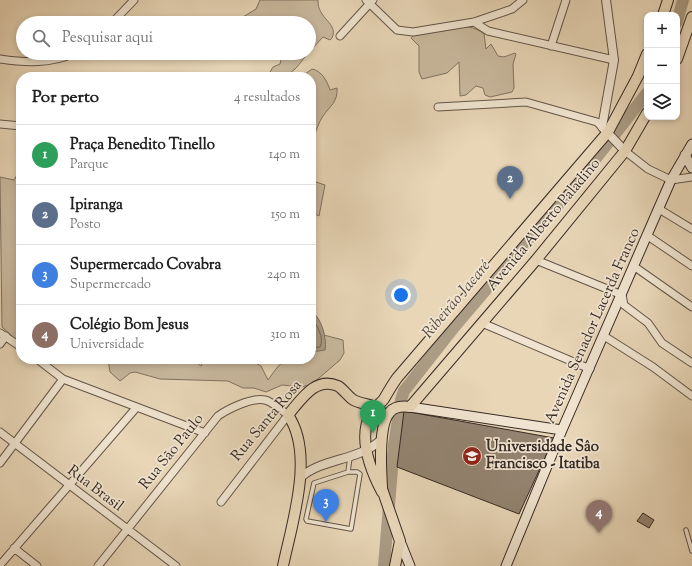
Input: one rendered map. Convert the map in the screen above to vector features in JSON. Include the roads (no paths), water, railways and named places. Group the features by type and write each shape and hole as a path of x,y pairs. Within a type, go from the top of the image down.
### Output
{"main road":[{"path":"664,12 668,0"},
{"path":"680,51 692,17"},
{"path":"410,566 382,492 376,482 366,450 365,440 368,421 397,378 607,131 638,76 644,61"},
{"name":"Avenida Alberto Paladino","path":"409,407 536,260 624,149 644,118"},
{"name":"Avenida Senador Lacerda Franco","path":"506,566 562,430 635,266 671,180 685,155 692,146"},
{"path":"685,155 692,168"},
{"name":"Rua Santa Rosa","path":"288,415 307,393 316,386 323,384 339,387 353,400 376,407"},
{"path":"376,407 382,412 383,422 376,461 382,492"},
{"path":"379,443 388,415 394,409 409,407 562,430"},
{"path":"283,566 301,477 298,433 288,415"},
{"path":"395,566 400,542"}],"street":[{"path":"119,16 134,0"},
{"path":"340,36 370,1 397,30 413,32 474,22 512,9 524,0"},
{"path":"551,46 567,0"},
{"path":"606,0 614,60 607,131"},
{"path":"474,22 488,31 614,60"},
{"path":"0,59 21,63 56,60"},
{"path":"438,107 526,102 597,122 624,149 648,169 671,180 692,178"},
{"path":"0,124 16,126"},
{"path":"659,209 692,229"},
{"path":"648,236 692,266"},
{"path":"536,260 622,295 624,305 648,323 662,343 692,363"},
{"path":"635,266 692,307"},
{"path":"482,323 590,369"},
{"path":"0,344 3,335 16,344"},
{"path":"604,336 653,367 692,396"},
{"path":"44,364 63,379 205,433"},
{"path":"0,463 63,379"},
{"name":"Rua São Paulo","path":"98,566 218,416 227,410 258,400 264,400 271,403 288,415"},
{"path":"0,565 136,408"},
{"name":"Rua Santa Rosa","path":"221,502 288,415"},
{"name":"Rua Brasil","path":"0,432 176,566"},
{"path":"301,477 314,468 350,457 379,443"},
{"path":"300,454 314,468"},
{"path":"14,548 37,566"}],"lane":[{"path":"348,472 350,457"},
{"path":"348,472 357,472 360,474 351,529 307,521 306,519 314,483 348,472"},
{"path":"686,530 692,551"}],"water":[{"path":"316,315 323,329 325,350 316,351"}],"waterway":[{"name":"Ribeirão Jacaré","path":"680,12 683,0"},
{"name":"Ribeirão Jacaré","path":"384,566 394,445 401,400 404,391 455,326 575,185 644,97"}],"place":[{"name":"Ipiranga","path":"510,199"},
{"name":"Praça Benedito Tinello","path":"373,433"},
{"name":"Universidade Sâo Francisco - Itatiba","path":"472,456"},
{"name":"Supermercado Covabra","path":"326,522"},
{"name":"Colégio Bom Jesus","path":"599,533"}]}
